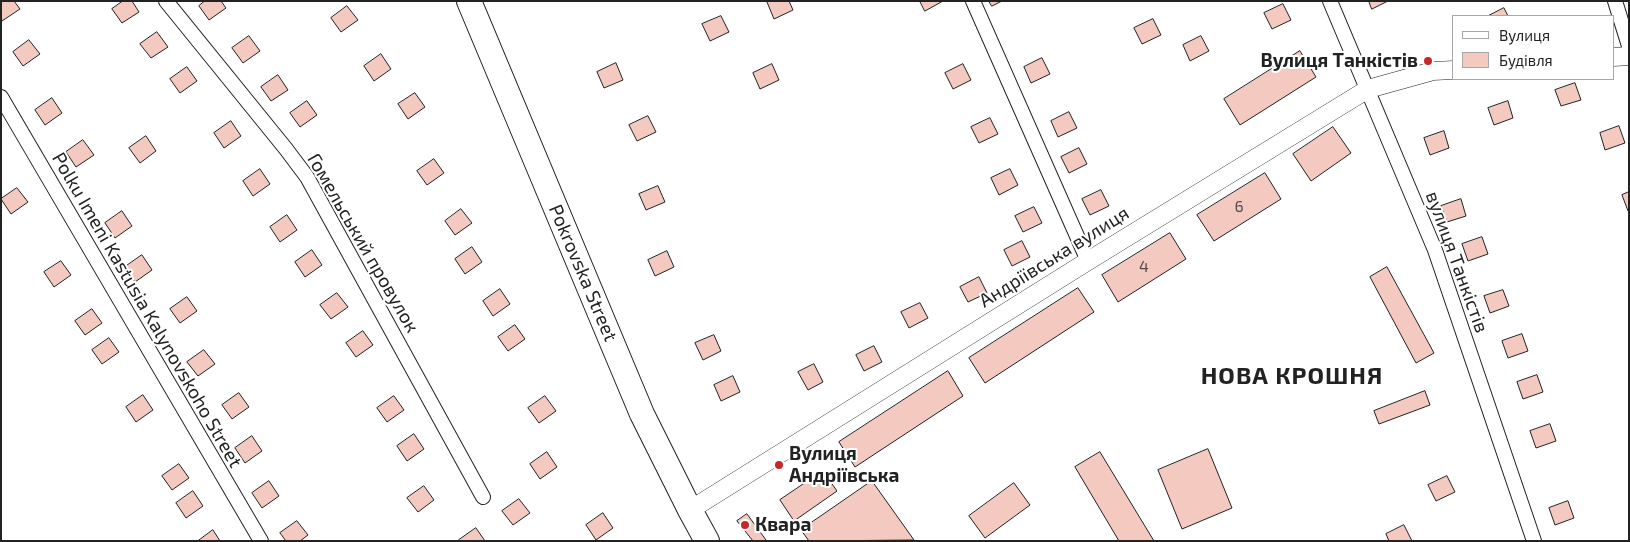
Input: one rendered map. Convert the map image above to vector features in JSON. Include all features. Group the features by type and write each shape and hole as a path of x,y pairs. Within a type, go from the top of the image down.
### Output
{"highway":[{"name":"Pokrovska Street","path":"469,1 642,414 707,541"}],"street":[{"name":"Гомельський провулок","path":"166,1 307,177 483,497"},
{"path":"973,1 1088,261"},
{"name":"вулиця Танкістів","path":"1330,1 1435,250 1534,541"},
{"path":"1615,1 1629,46"},
{"path":"1615,57 1629,56"},
{"name":"Андріївська вулиця","path":"690,510 1088,261 1368,89 1433,71 1452,70"},
{"name":"Polku Imeni Kastusia Kalynovskoho Street","path":"1,97 261,541"}],"building":[{"path":"1,1 14,1 20,9 2,21"},
{"path":"123,1 132,1 139,12 122,23 112,9"},
{"path":"205,1 221,1 226,8 209,20 199,6"},
{"path":"789,1 793,10 774,19 767,2"},
{"path":"920,1 943,1 925,11"},
{"path":"989,1 1002,1 992,6"},
{"path":"1369,1 1388,1 1372,9"},
{"path":"1283,4 1291,20 1272,29 1264,13"},
{"path":"347,6 358,20 341,32 331,18"},
{"path":"1504,8 1508,15 1490,15"},
{"path":"721,16 729,32 710,41 702,24"},
{"path":"1153,19 1161,35 1142,44 1134,28"},
{"path":"157,32 168,47 151,58 140,44"},
{"path":"249,36 260,51 243,63 232,48"},
{"path":"1201,36 1209,51 1190,61 1183,45"},
{"path":"29,40 40,54 23,66 13,52"},
{"path":"1300,51 1316,77 1240,125 1224,99"},
{"path":"381,54 391,69 374,81 364,66"},
{"path":"1042,58 1050,74 1031,83 1024,67"},
{"path":"616,63 623,80 604,88 597,72"},
{"path":"772,64 779,80 760,89 753,73"},
{"path":"963,64 971,80 953,89 945,73"},
{"path":"187,67 197,81 180,93 170,79"},
{"path":"278,75 288,90 271,101 261,87"},
{"path":"1575,83 1581,100 1561,106 1555,90"},
{"path":"415,93 425,107 408,119 398,104"},
{"path":"52,98 62,113 45,125 35,110"},
{"path":"307,101 317,115 300,127 290,113"},
{"path":"1508,101 1513,118 1494,125 1488,108"},
{"path":"1069,112 1077,128 1058,137 1051,121"},
{"path":"648,116 656,132 637,141 629,125"},
{"path":"990,118 998,134 979,143 971,127"},
{"path":"231,121 241,136 224,148 214,133"},
{"path":"1619,126 1625,143 1605,150 1600,133"},
{"path":"1333,127 1351,153 1311,181 1293,154"},
{"path":"1444,131 1449,148 1430,155 1424,138"},
{"path":"146,136 156,151 140,163 129,148"},
{"path":"83,140 94,155 76,167 66,152"},
{"path":"1079,148 1087,164 1069,173 1061,157"},
{"path":"434,159 444,173 427,185 417,171"},
{"path":"260,169 270,184 253,196 243,181"},
{"path":"1010,169 1018,185 999,195 991,178"},
{"path":"1265,173 1281,199 1214,241 1197,215"},
{"path":"658,186 665,202 646,210 639,194"},
{"path":"17,188 28,202 11,214 1,199"},
{"path":"1101,190 1109,206 1090,215 1082,199"},
{"path":"1629,192 1629,211 1628,211 1622,195"},
{"path":"1461,199 1466,216 1447,222 1441,206"},
{"path":"1034,207 1042,223 1023,232 1015,216"},
{"path":"461,209 472,223 455,235 445,221"},
{"path":"122,211 132,226 115,238 105,223"},
{"path":"287,215 297,230 280,242 270,227"},
{"path":"1170,233 1186,259 1118,302 1102,275"},
{"path":"1482,237 1488,254 1468,261 1462,244"},
{"path":"1022,241 1030,257 1012,266 1004,250"},
{"path":"472,247 482,262 465,274 455,259"},
{"path":"312,250 322,265 305,277 295,262"},
{"path":"667,251 674,267 655,276 648,260"},
{"path":"142,255 152,270 135,282 125,267"},
{"path":"61,261 71,275 54,287 44,272"},
{"path":"1387,267 1434,353 1416,363 1370,277"},
{"path":"979,277 987,293 968,302 960,287"},
{"path":"1078,288 1094,312 985,383 969,358"},
{"path":"500,289 510,304 493,316 483,301"},
{"path":"1503,290 1509,306 1490,313 1484,296"},
{"path":"337,293 348,307 331,319 320,305"},
{"path":"187,297 197,311 180,323 170,309"},
{"path":"920,303 928,318 909,328 901,312"},
{"path":"92,309 102,323 85,335 75,321"},
{"path":"515,325 525,339 508,351 498,337"},
{"path":"363,331 373,345 356,357 346,343"},
{"path":"1522,334 1528,351 1508,358 1502,341"},
{"path":"714,335 721,351 703,360 695,343"},
{"path":"109,338 119,352 102,364 92,350"},
{"path":"874,346 882,362 864,371 856,355"},
{"path":"204,350 215,364 198,376 187,362"},
{"path":"814,364 823,382 808,390 798,372"},
{"path":"948,371 963,396 855,467 839,442"},
{"path":"1537,375 1543,392 1523,399 1517,382"},
{"path":"733,376 740,392 721,401 714,385"},
{"path":"1425,391 1430,405 1379,424 1374,411"},
{"path":"239,393 249,407 232,419 222,405"},
{"path":"143,395 153,410 136,422 126,407"},
{"path":"394,396 404,410 387,422 377,408"},
{"path":"545,396 556,411 539,423 528,408"},
{"path":"1550,424 1556,441 1536,448 1530,431"},
{"path":"414,434 424,449 407,461 397,446"},
{"path":"252,436 262,451 245,463 235,448"},
{"path":"1208,449 1232,508 1182,529 1158,470"},
{"path":"547,452 557,467 540,479 530,464"},
{"path":"1100,452 1154,541 1119,541 1075,467"},
{"path":"179,464 189,478 172,490 162,476"},
{"path":"823,471 837,491 794,521 780,500"},
{"path":"1447,476 1455,492 1436,501 1428,485"},
{"path":"269,481 279,496 262,508 252,493"},
{"path":"872,481 914,540 809,541 801,530"},
{"path":"1014,483 1030,505 985,538 969,516"},
{"path":"424,486 434,500 418,512 407,498"},
{"path":"193,491 203,506 186,518 176,503"},
{"path":"519,499 530,513 513,525 502,511"},
{"path":"1568,501 1574,518 1555,525 1549,508"},
{"path":"603,513 613,528 596,540 586,525"},
{"path":"747,514 765,541 753,541 737,521"},
{"path":"297,521 308,535 300,541 286,541 280,533"},
{"path":"1404,525 1412,541 1389,541 1386,534"},
{"path":"476,528 485,541 459,540"},
{"path":"213,530 220,541 198,541"}],"place":[{"name":"Вулиця Танкістів","path":"1428,61"},
{"name":"Вулиця Андріївська","path":"779,465"},
{"name":"Квара","path":"745,525"}],"district":[{"name":"НОВА КРОШНЯ","path":"1292,376"}]}
